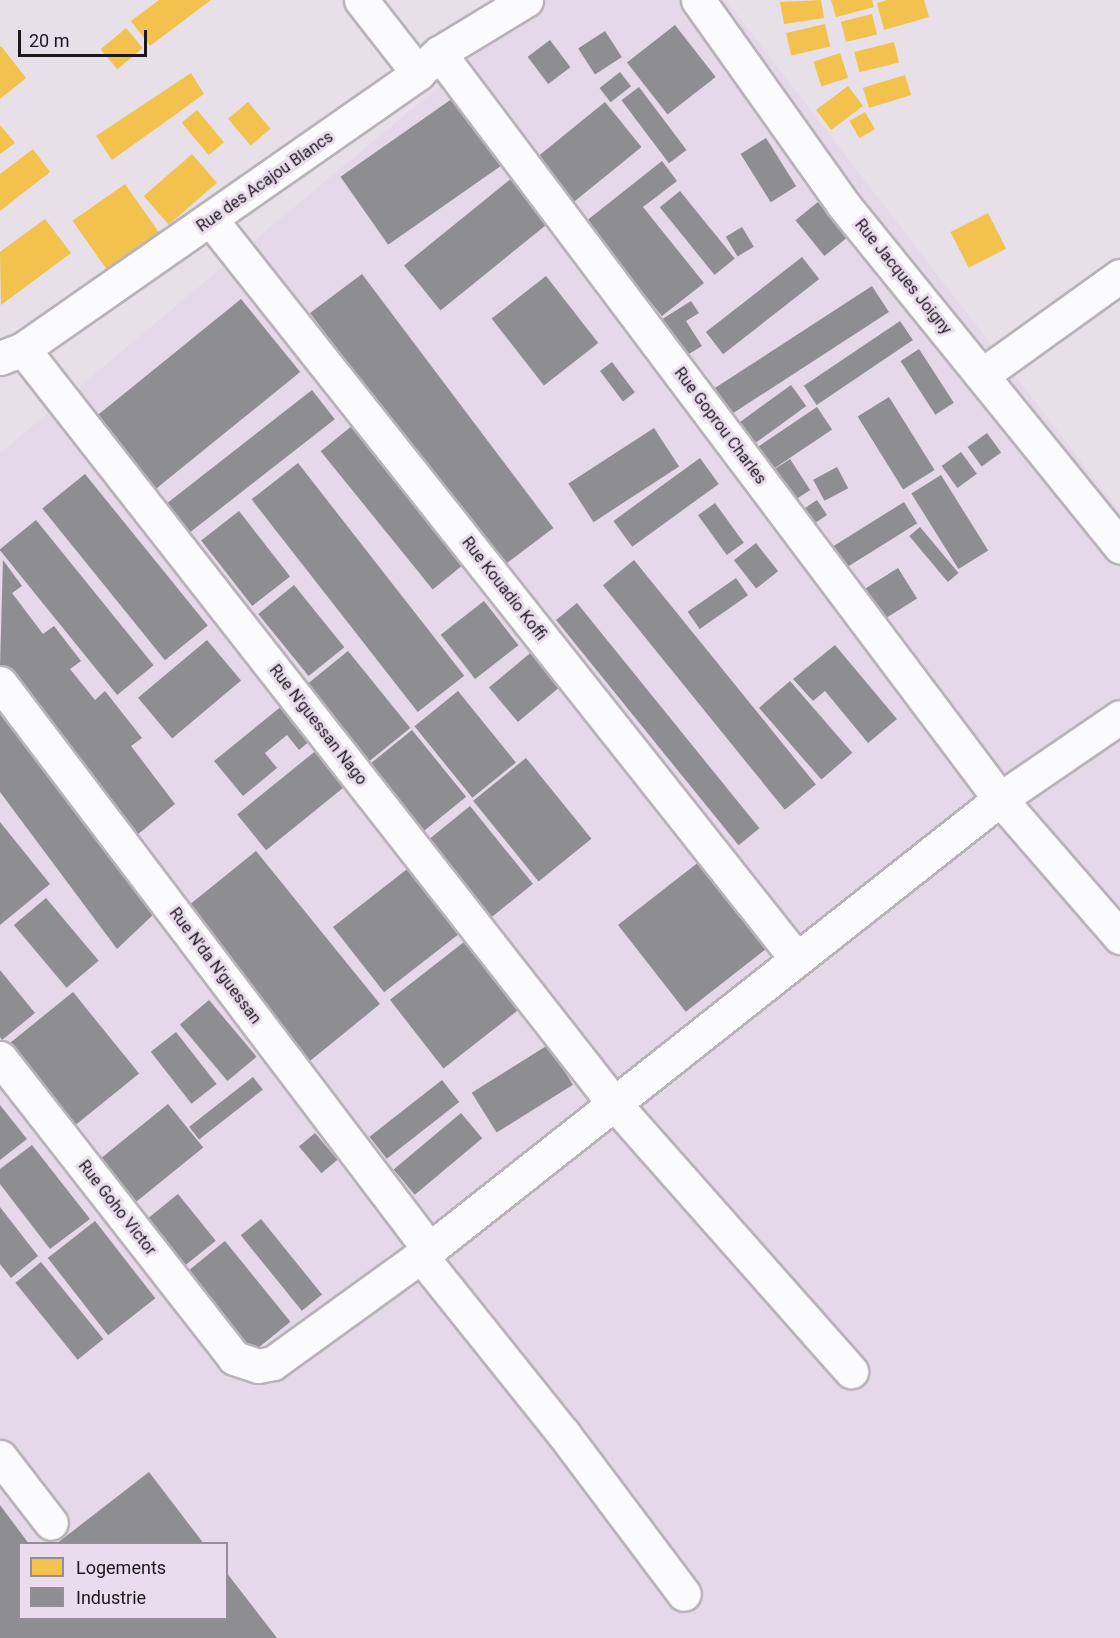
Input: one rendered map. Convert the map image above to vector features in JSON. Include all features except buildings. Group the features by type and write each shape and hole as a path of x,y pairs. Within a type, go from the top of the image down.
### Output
{"street":[{"name":"Rue Goprou Charles","path":"361,0 429,63 1000,799 1120,937"},
{"name":"Rue des Acajou Blancs","path":"12,354 212,220 429,63 526,0"},
{"name":"Rue Jacques Joigny","path":"698,0 842,203 1120,546"},
{"name":"Rue Kouadio Koffi","path":"212,220 796,958"},
{"path":"982,375 1120,276"},
{"name":"Rue N'guessan Nago","path":"12,354 612,1101 851,1371"},
{"name":"Rue N'da N'guessan","path":"0,683 425,1253 684,1594"},
{"path":"425,1253 612,1101 1000,799 1120,717"},
{"name":"Rue Goho Victor","path":"0,1058 234,1358 258,1366 273,1363 425,1253"},
{"path":"0,1458 51,1523"}],"shaded area":[{"path":"542,0 726,0 1120,512 1120,1638 0,1638 0,453"}]}
